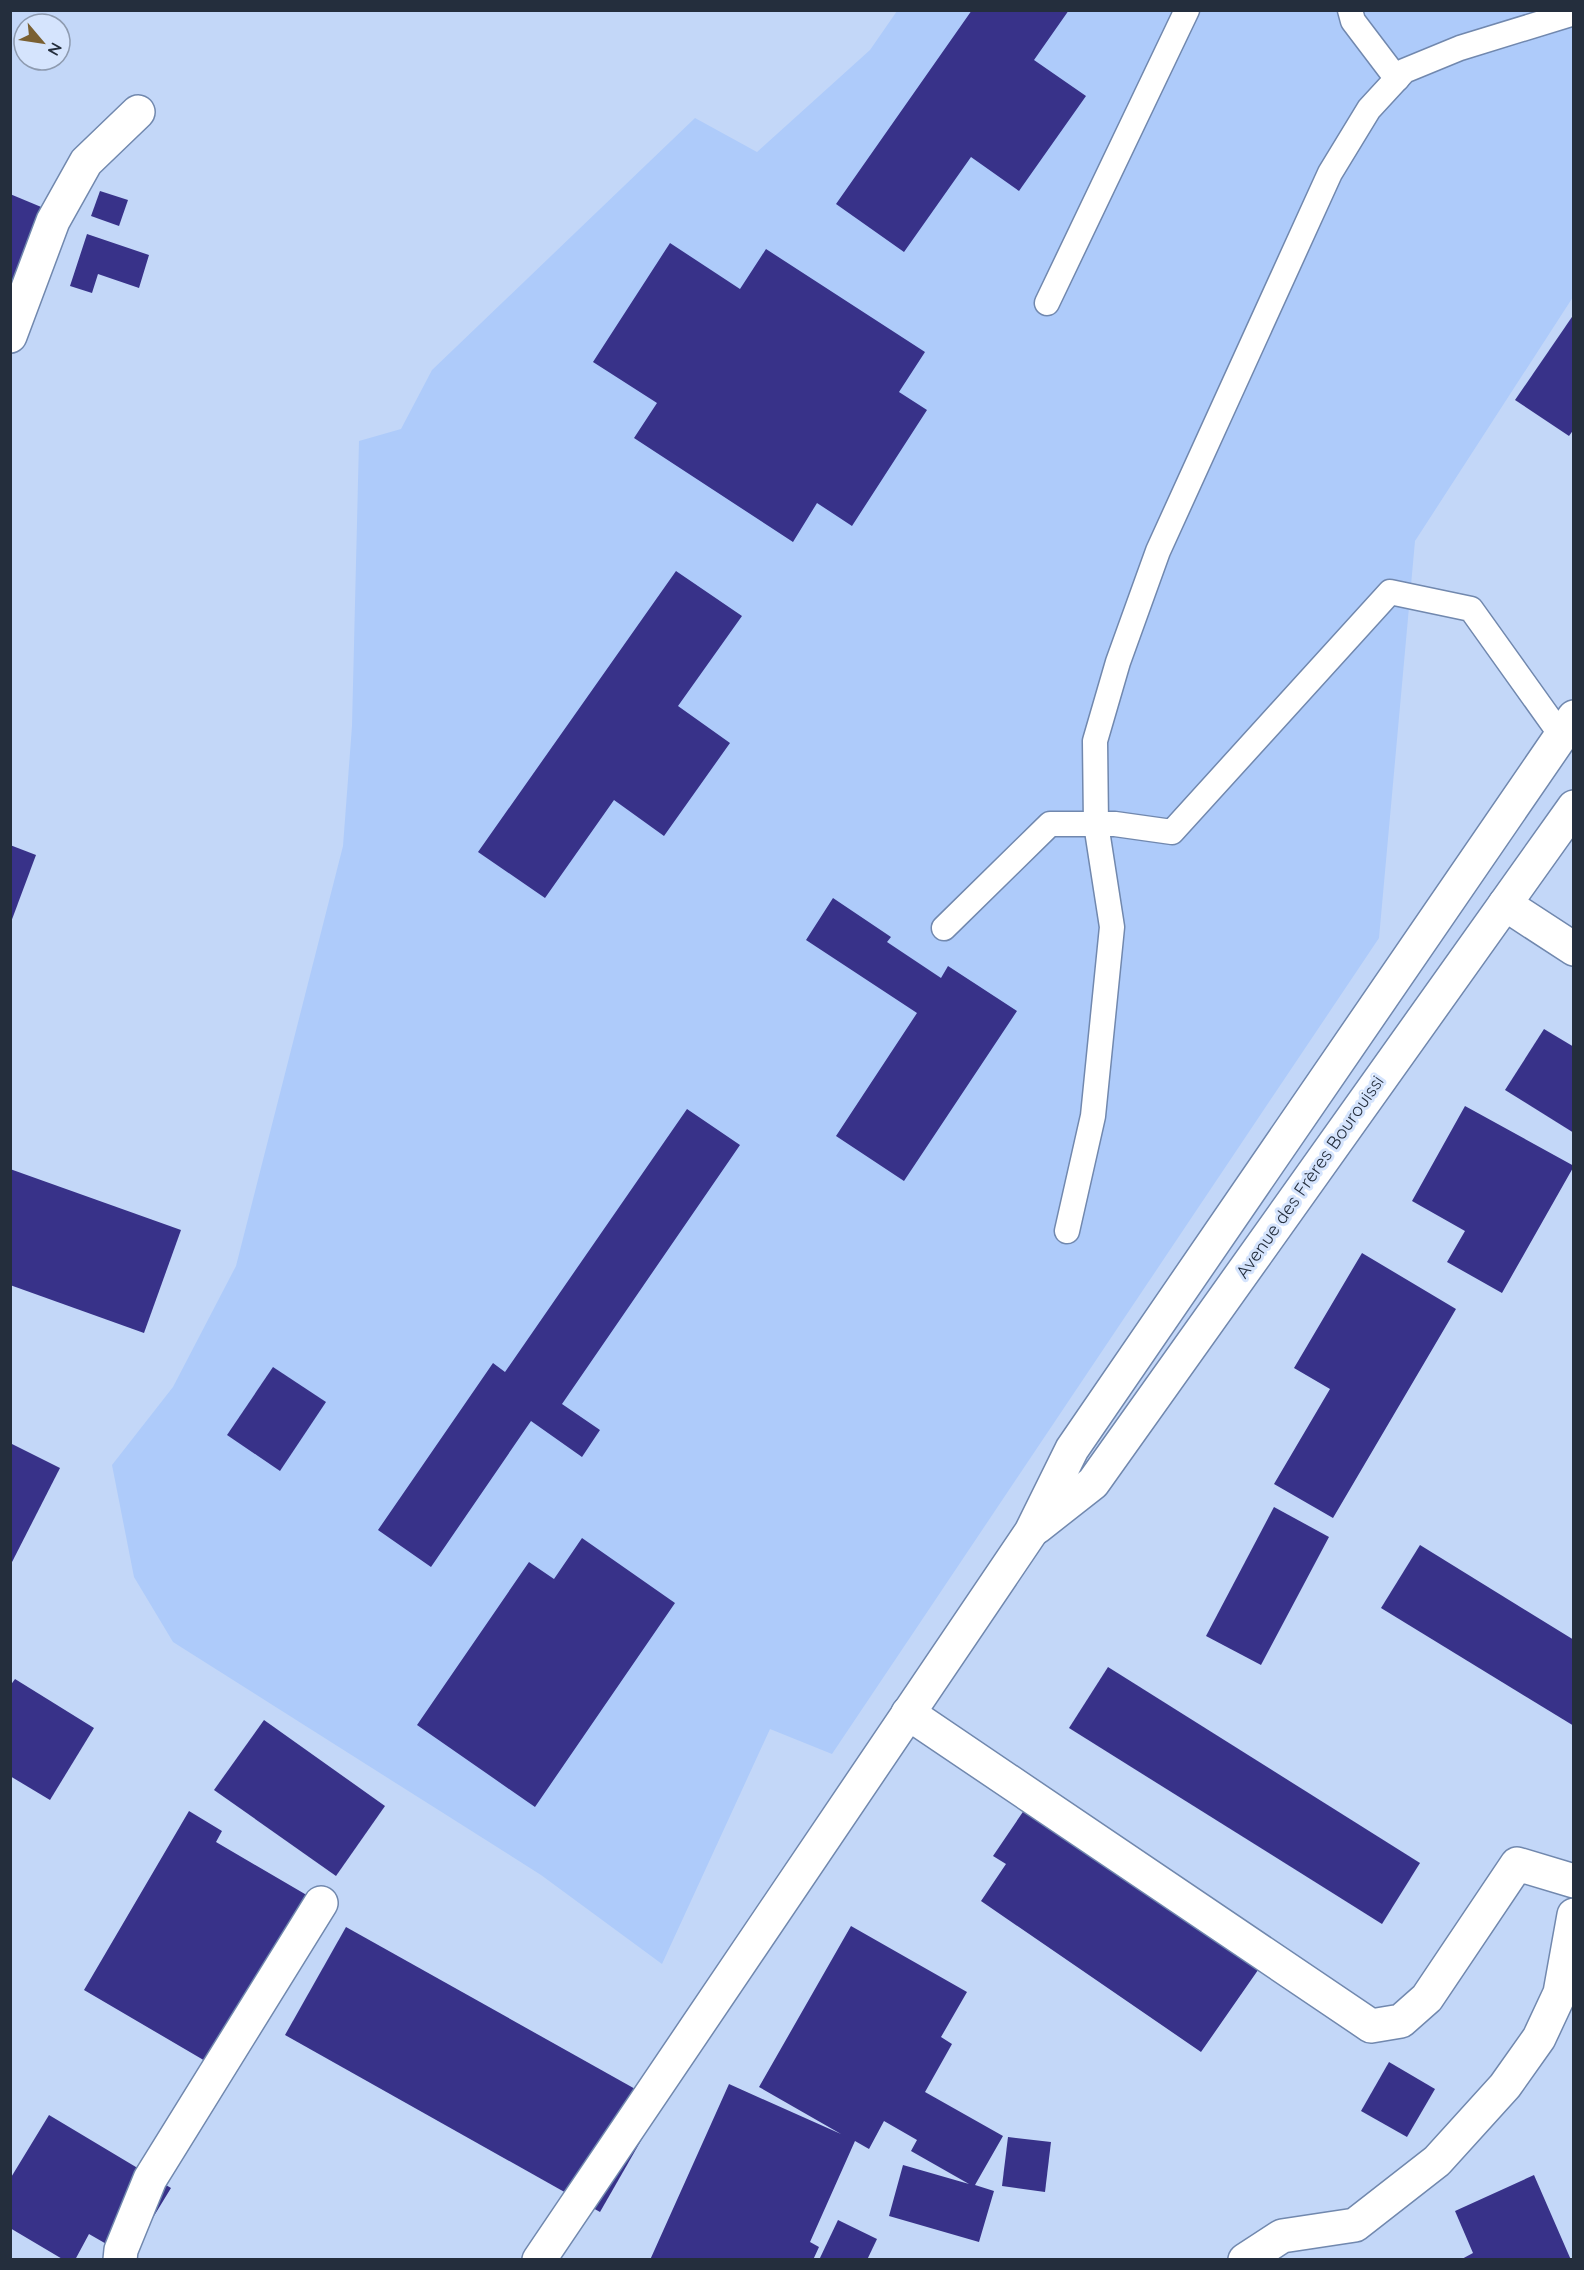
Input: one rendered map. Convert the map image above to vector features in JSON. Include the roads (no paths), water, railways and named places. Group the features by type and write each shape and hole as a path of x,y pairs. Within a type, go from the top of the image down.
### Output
{"main road":[{"path":"10,336 53,221 86,162 138,112"},
{"path":"539,2259 1031,1532 1072,1449 1567,726"},
{"name":"Avenue des Frères Bourouissi","path":"1031,1532 1093,1483 1574,807"},
{"path":"1505,904 1574,949"},
{"path":"908,1713 1371,2026 1401,2021 1427,1998 1517,1864 1574,1881"},
{"path":"120,2259 121,2250 150,2179 321,1903"},
{"path":"1245,2259 1282,2236 1355,2225 1437,2161 1505,2086 1539,2038 1560,1992 1574,1915"}],"lane":[{"path":"1047,303 1187,10"},
{"path":"1350,10 1353,21 1397,78"},
{"path":"1067,1231 1094,1116 1112,927 1096,824 1095,741 1118,662 1158,550 1329,173 1369,109 1404,71 1460,48 1574,13"},
{"path":"944,928 1050,824 1115,824 1172,832 1390,592 1471,609 1567,726"}]}
